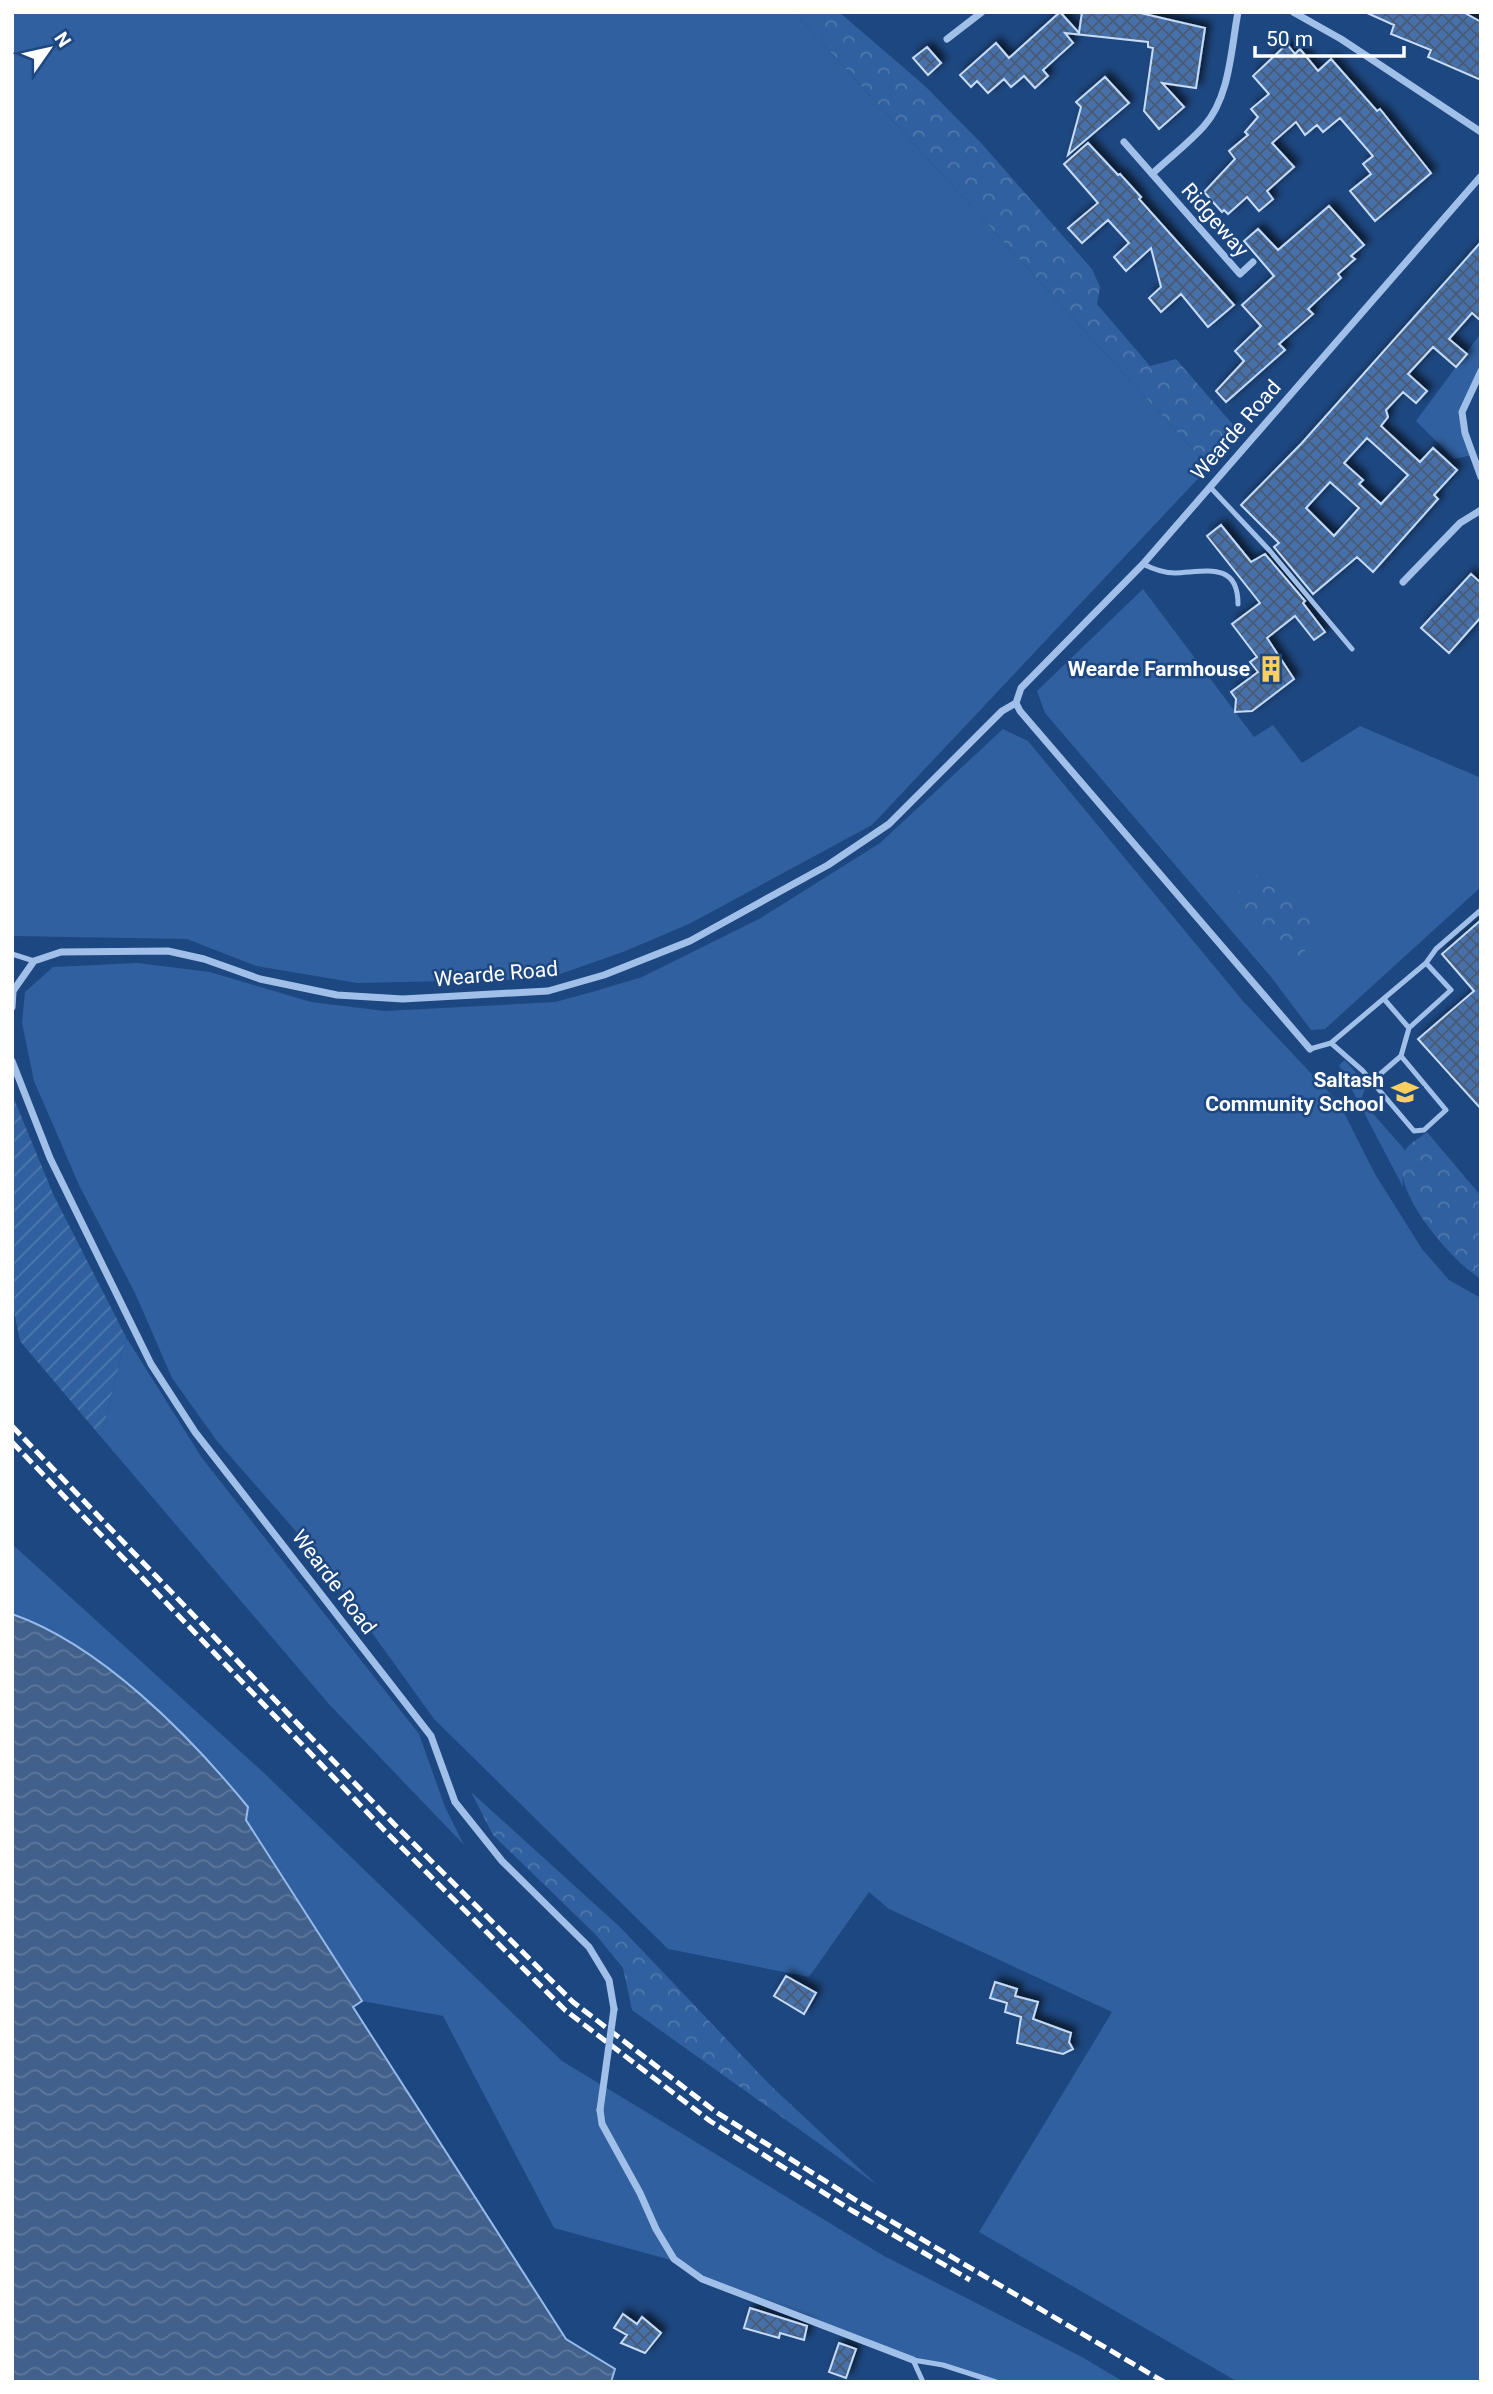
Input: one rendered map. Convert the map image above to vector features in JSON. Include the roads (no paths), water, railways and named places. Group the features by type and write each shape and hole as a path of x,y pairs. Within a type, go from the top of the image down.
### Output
{"street":[{"path":"947,39 982,12"},
{"name":"Ridgeway","path":"1152,174 1205,125 1216,109 1238,12"},
{"path":"1293,12 1341,39 1481,132"},
{"name":"Ridgeway","path":"1124,142 1240,274 1253,262"},
{"name":"Wearde Road","path":"34,961 61,952 168,951 204,959 260,979 337,995 403,999 548,991 604,975 690,940 828,865 889,824 1002,711 1016,703 1021,688 1143,564 1481,176"},
{"path":"1481,372 1462,412 1465,433 1481,477"},
{"path":"1403,582 1460,523 1481,510"},
{"path":"1016,703 1256,989 1310,1049"},
{"path":"12,1007 13,991 34,961"},
{"name":"Wearde Road","path":"12,1061 50,1158 151,1364 195,1432 431,1736 455,1802 502,1861 589,1947 609,1980 614,2009 600,2110 609,2137 674,2259 702,2279 913,2360"}],"lane":[{"path":"1210,487 1270,551 1352,649"},
{"path":"1143,564 1173,573 1217,570 1231,579 1238,591 1238,604"},
{"path":"1310,1049 1331,1043 1426,962 1436,949 1481,910"},
{"path":"12,954 34,961"},
{"path":"1371,1082 1401,1056 1409,1028 1451,990 1426,962"},
{"path":"1384,999 1409,1028"},
{"path":"1331,1043 1371,1082 1414,1131 1424,1130 1446,1110 1401,1056"},
{"path":"913,2360 923,2382"},
{"path":"913,2360 943,2365 996,2382"}],"water":[{"path":"12,1614 45,1628 78,1647 141,1695 199,1751 248,1807 246,1820 362,2001 353,2007 566,2339 615,2369 611,2382 12,2382"}],"railway":[{"path":"12,1426 394,1824 573,2002 716,2112 857,2201 1164,2382"},
{"path":"12,1442 386,1832 565,2010 710,2121 851,2210 970,2280"}],"place":[{"name":"Wearde Farmhouse","path":"1271,669"},
{"name":"Saltash Community School","path":"1405,1092"}]}
